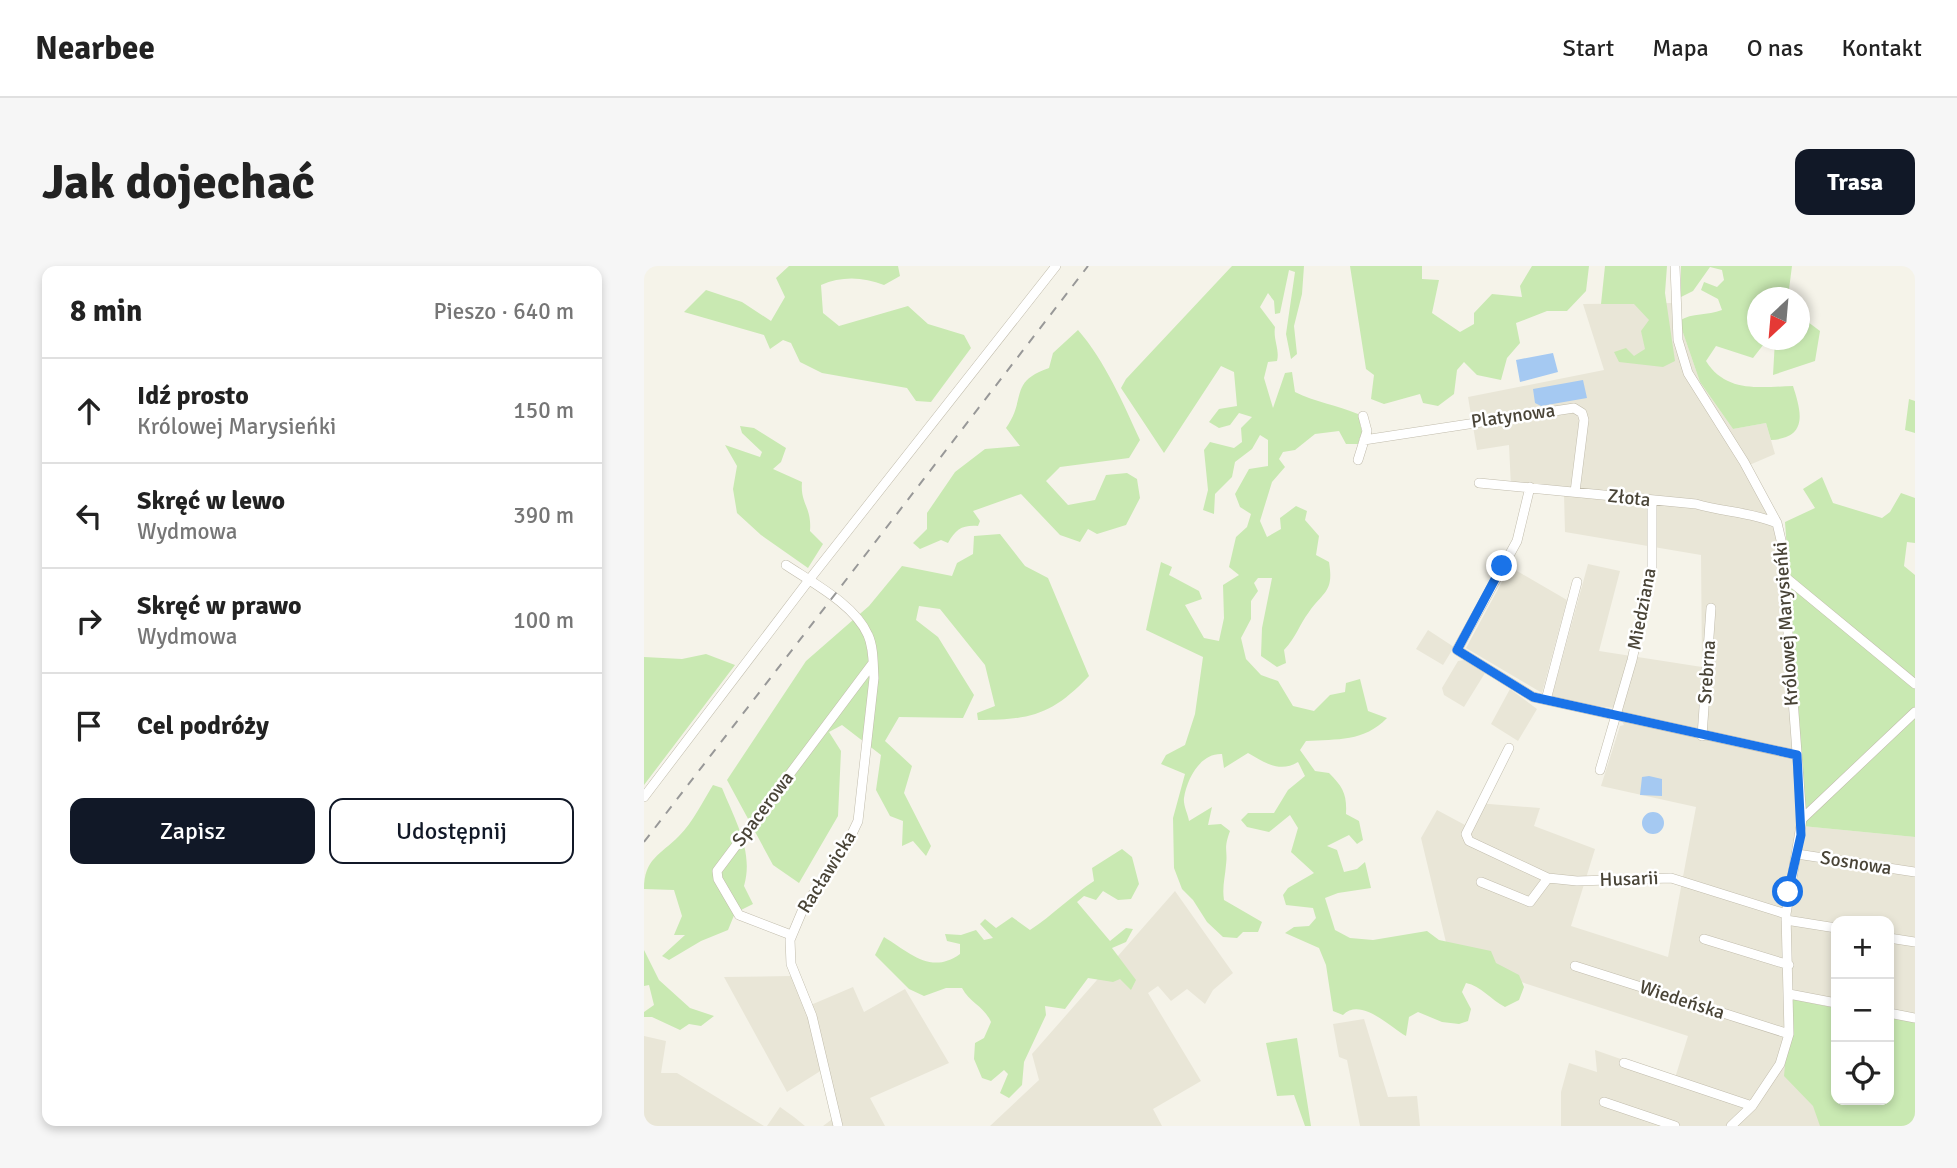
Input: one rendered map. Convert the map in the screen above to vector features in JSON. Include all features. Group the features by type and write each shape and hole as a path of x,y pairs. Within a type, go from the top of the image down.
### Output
{"street":[{"path":"644,797 809,580 1056,266"},
{"name":"Królowej Marysieńki","path":"1675,266 1678,340 1688,373 1741,455 1777,523 1784,576 1802,819 1786,917 1789,1034 1780,1064 1752,1106 1731,1126"},
{"name":"Platynowa","path":"1364,440 1574,408 1582,413 1584,419 1574,492"},
{"path":"1358,460 1367,431 1363,416"},
{"name":"Złota","path":"1479,483 1696,504 1720,511 1759,516 1777,523"},
{"path":"1530,487 1517,541 1457,650 1533,697 1797,755"},
{"name":"Miedziana","path":"1600,770 1617,716 1652,567 1652,500"},
{"name":"Racławicka","path":"786,565 859,620 870,637 873,663 858,821 848,842 803,909 791,934 791,964 812,1016 838,1126"},
{"path":"1784,576 1915,684"},
{"path":"1546,700 1577,582"},
{"name":"Srebrna","path":"1702,736 1711,608"},
{"name":"Spacerowa","path":"791,934 739,915 718,879 717,871 873,663"},
{"path":"1802,819 1915,712"},
{"path":"1481,882 1530,902 1548,878 1466,838 1492,778 1509,748"},
{"name":"Sosnowa","path":"1797,854 1915,872"},
{"name":"Husarii","path":"1548,878 1577,881 1671,877 1786,917 1831,927"},
{"path":"1894,938 1915,942"},
{"path":"1704,939 1789,965"},
{"name":"Wiedeńska","path":"1575,966 1789,1034"},
{"path":"1789,994 1831,1002"},
{"path":"1894,1014 1915,1018"},
{"path":"1624,1063 1752,1106"},
{"path":"1604,1102 1675,1126"}],"shaded area":[{"path":"1673,303 1700,382 1733,429 1766,423 1775,454 1747,466 1777,517 1802,826 1915,837 1915,1022 1894,1018 1894,916 1831,916 1831,1007 1794,1000 1831,1088 1831,1105 1837,1105 1840,1126 1561,1126 1561,1092 1569,1063 1597,1072 1595,1050 1675,1078 1688,1036 1450,959 1421,838 1437,810 1465,825 1477,803 1540,808 1534,826 1595,849 1571,926 1668,957 1696,807 1601,786 1620,726 1624,725 1614,708 1554,701 1552,696 1588,564 1620,571 1599,651 1702,667 1701,555 1565,532 1564,494 1511,487 1509,445 1477,450 1468,397 1604,370 1583,304"},
{"path":"1510,567 1567,600 1542,693 1466,648"},
{"path":"1428,630 1454,647 1443,665 1416,649"},
{"path":"1464,660 1485,673 1464,707 1444,695 1442,688 1458,661"},
{"path":"1510,689 1537,709 1518,741 1491,724"},
{"path":"1175,891 1233,973 1213,990 1205,1004 1187,989 1171,1001 1158,986 1148,993 1201,1081 1153,1109 1162,1126 990,1126 1039,1080 1032,1054"},
{"path":"791,976 806,1007 853,987 864,1012 905,989 949,1063 870,1098 885,1126 823,1126 835,1117 822,1070 787,1092 724,977"},
{"path":"1364,1019 1388,1097 1417,1096 1420,1126 1360,1126 1347,1060 1339,1057 1333,1024"},
{"path":"644,1036 666,1041 661,1073 677,1073 764,1126 644,1126"},
{"path":"780,1107 794,1117 805,1126 767,1126"}],"green space":[{"path":"789,266 898,266 900,276 884,285 852,279 821,285 823,313 839,326 908,306 928,324 964,335 971,348 931,402 916,401 907,388 822,373 800,362 791,343 783,340 770,349 764,335 684,312 706,290 742,302 771,321 785,297 776,278"},
{"path":"1232,266 1304,266 1302,294 1294,326 1297,354 1291,359 1286,334 1295,272 1289,270 1280,313 1275,314 1274,301 1268,293 1260,307 1275,327 1277,361 1268,362 1264,378 1273,408 1285,373 1292,372 1295,392 1358,414 1362,432 1358,444 1346,444 1339,431 1315,434 1295,450 1283,452 1279,459 1285,467 1272,482 1260,521 1267,537 1281,529 1280,518 1296,506 1307,511 1305,520 1319,536 1316,555 1329,562 1330,580 1326,590 1284,650 1286,663 1277,667 1261,656 1262,628 1272,578 1258,578 1254,583 1258,591 1251,601 1251,619 1241,638 1246,659 1261,675 1278,681 1293,706 1314,711 1330,695 1345,692 1346,683 1360,679 1368,711 1387,718 1369,731 1350,738 1306,741 1300,750 1315,771 1329,773 1341,787 1346,801 1346,814 1359,821 1363,840 1357,844 1349,835 1327,846 1337,850 1344,872 1357,869 1365,862 1371,888 1338,893 1325,898 1335,930 1350,938 1373,940 1427,931 1439,940 1491,951 1496,963 1519,975 1524,987 1519,1000 1505,1007 1466,983 1462,992 1471,1009 1468,1021 1459,1024 1442,1022 1418,1012 1409,1017 1406,1036 1367,1011 1350,1010 1343,1015 1333,1011 1326,965 1319,948 1285,933 1294,927 1309,926 1316,918 1313,908 1286,905 1283,895 1288,888 1314,873 1291,852 1298,828 1290,815 1269,832 1247,827 1241,820 1248,813 1274,813 1288,790 1305,776 1298,762 1279,767 1248,753 1224,768 1222,754 1214,755 1201,762 1186,791 1184,801 1189,821 1212,807 1208,825 1221,824 1230,831 1226,846 1224,900 1262,922 1258,932 1243,932 1237,938 1223,937 1207,922 1193,900 1182,889 1174,868 1173,818 1185,774 1161,764 1166,755 1185,745 1195,714 1203,657 1146,630 1161,562 1172,567 1169,575 1199,591 1202,599 1185,605 1204,638 1219,641 1224,618 1223,585 1239,575 1229,567 1236,537 1247,527 1251,514 1240,507 1235,494 1249,469 1268,466 1268,440 1260,435 1252,449 1235,462 1232,477 1215,494 1214,514 1203,510 1208,490 1204,450 1210,442 1234,448 1242,442 1241,428 1252,417 1239,413 1230,425 1219,428 1209,422 1219,409 1237,406 1234,372 1221,366 1164,453 1121,388 1126,379"},
{"path":"1350,266 1422,266 1422,279 1439,280 1432,313 1460,332 1474,324 1474,313 1492,294 1522,297 1520,286 1532,266 1589,266 1586,291 1567,311 1547,311 1516,323 1520,343 1507,358 1501,380 1477,375 1464,362 1457,370 1454,394 1438,406 1423,403 1420,394 1384,404 1371,399 1374,375 1366,369"},
{"path":"1605,266 1667,266 1665,293 1675,361 1663,367 1619,362 1614,352 1626,348 1634,356 1645,349 1641,331 1649,320 1634,304 1601,304"},
{"path":"1681,266 1792,266 1789,287 1747,287 1747,350 1759,350 1753,358 1716,346 1706,361 1723,379 1733,383 1756,387 1793,386 1800,414 1797,429 1792,434 1771,440 1766,423 1733,429 1700,382 1679,321 1690,316 1722,310 1718,299 1701,290 1704,282 1717,287 1724,280 1722,270 1710,267 1693,291 1681,297"},
{"path":"1810,324 1820,331 1815,361 1773,375 1774,350 1810,350"},
{"path":"1078,330 1105,369 1140,440 1129,458 1060,467 1046,481 1068,505 1095,500 1106,475 1127,473 1137,479 1140,498 1126,525 1097,534 1088,529 1080,542 1060,535 1021,494 973,511 980,521 978,526 960,529 948,543 941,540 920,549 913,543 927,529 927,513 955,472 985,449 1020,446 1006,428 1023,385 1036,373 1049,368 1053,353"},
{"path":"1909,399 1915,401 1915,433 1905,430"},
{"path":"740,426 754,428 786,448 781,462 773,469 802,482 810,531 823,544 808,568 761,535 737,513 733,489 737,466 725,445 760,457 762,452 742,433"},
{"path":"1822,477 1833,503 1882,518 1890,512 1901,493 1915,498 1915,543 1907,542 1904,566 1915,575 1915,837 1802,826 1801,748 1785,522 1815,508 1803,489"},
{"path":"1000,534 1025,566 1048,578 1089,676 1063,699 1039,713 1012,719 978,720 977,713 995,706 985,665 940,609 919,606 916,620 938,637 974,695 963,718 899,717 885,741 912,766 904,793 931,846 926,856 913,841 902,846 903,821 890,816 876,790 881,755 842,725 829,732 841,751 838,816 799,883 773,865 727,780 806,661 869,606 902,566 952,576 957,563 973,554 974,536"},
{"path":"706,654 735,665 644,785 644,657 682,659"},
{"path":"713,785 722,788 742,836 747,861 744,886 753,904 735,913 728,930 701,941 669,960 662,956 685,935 674,935 682,916 674,890 644,889 647,871 650,864 684,830"},
{"path":"1122,849 1132,857 1139,884 1131,899 1118,900 1103,891 1096,900 1084,896 1077,902 1110,941 1126,928 1133,929 1126,942 1112,948 1136,980 1131,990 1120,979 1113,982 1088,978 1065,1009 1045,1006 1046,1015 1024,1062 1022,1085 1009,1098 1000,1093 1008,1074 1004,1070 991,1081 982,1078 974,1059 975,1043 984,1038 991,1022 985,1012 962,988 946,988 924,996 909,989 875,955 884,937 921,959 930,962 949,960 960,954 960,944 947,941 945,934 961,935 976,930 984,940 993,938 980,924 985,919 996,928 1012,917 1030,930 1094,881 1092,868"},
{"path":"644,950 659,980 690,1008 714,1016 701,1026 689,1024 680,1030 652,1017 644,1017 644,1012 654,1005 649,985 644,986"},
{"path":"1791,999 1831,1007 1831,1105 1894,1105 1894,1018 1915,1022 1915,1126 1820,1126 1813,1106 1784,1076"},
{"path":"1297,1038 1311,1126 1305,1126 1294,1095 1277,1096 1266,1043"}],"water":[{"path":"1553,353 1558,372 1520,382 1516,360"},
{"path":"1583,380 1587,398 1541,406 1535,403 1533,389"},
{"path":"1642,777 1662,779 1662,796 1640,795"},
{"path":"1653,812 1663,819 1664,823 1657,833 1653,834 1643,827 1642,823 1649,813"}],"railway":[{"path":"644,842 1088,266"}],"route":[{"path":"1502,566 1457,650 1533,697 1797,755 1801,835 1788,892"}]}
